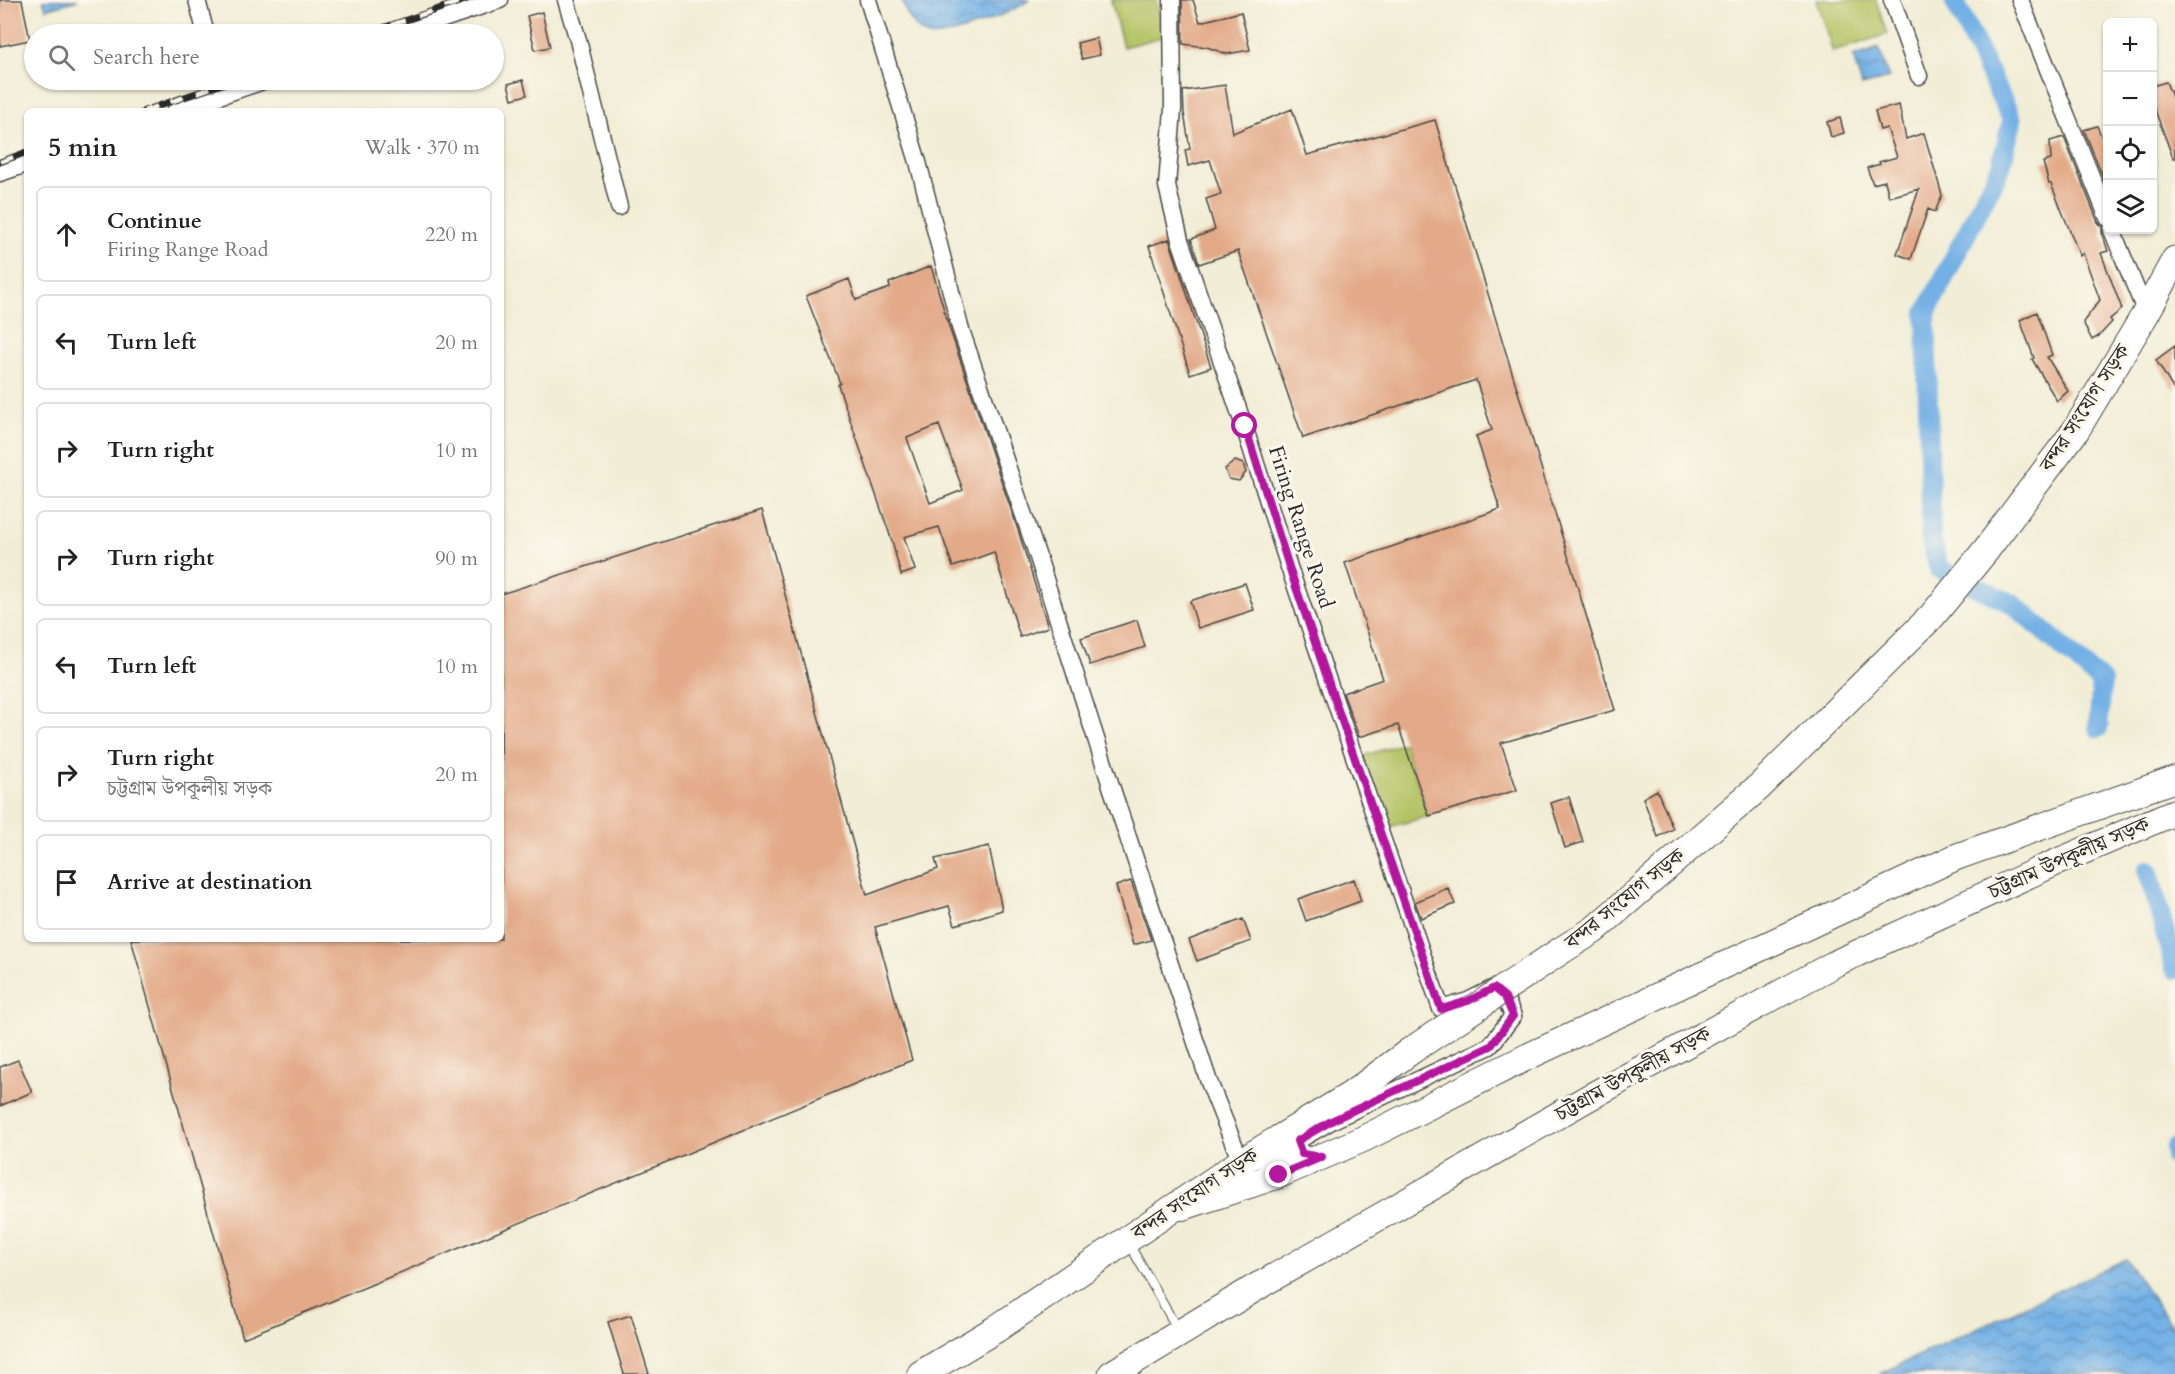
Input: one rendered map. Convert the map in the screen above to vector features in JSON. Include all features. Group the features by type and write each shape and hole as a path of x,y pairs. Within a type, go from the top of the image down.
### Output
{"highway":[{"name":"বন্দর সংযোগ সড়ক","path":"921,1374 996,1329 1166,1213 1247,1173 1409,1052 1594,930 1760,786 1932,616 1986,550 2076,430 2175,260"},
{"name":"চট্টগ্রাম উপকূলীয় সড়ক","path":"1112,1374 1260,1285"}],"main road":[{"name":"চট্টগ্রাম উপকূলীয় সড়ক","path":"1247,1173 1322,1157 1529,1056 1956,857 2175,779"},
{"name":"চট্টগ্রাম উপকূলীয় সড়ক","path":"1260,1285 1588,1098 1836,963 2057,862 2175,812"}],"street":[{"path":"197,0 203,24"},
{"path":"429,24 500,0"},
{"path":"566,0 619,207"},
{"path":"868,0 918,162 960,327 1038,557 1209,1082 1247,1173 1297,1141 1302,1154 1322,1157"},
{"name":"Firing Range Road","path":"1172,0 1173,109 1167,186 1180,240 1245,426 1296,589 1441,1009 1468,1001 1494,988 1505,997 1513,1016 1491,1046 1333,1120 1297,1141"},
{"path":"1892,0 1919,76"},
{"path":"2020,0 2103,206"},
{"path":"181,108 215,90"},
{"path":"0,173 24,165"},
{"path":"2114,234 2146,313"}],"lane":[{"path":"1127,1240 1179,1334"}],"green space":[{"path":"1111,0 1156,0 1166,36 1123,47"},
{"path":"1816,0 1876,0 1887,34 1833,52"},
{"path":"1404,743 1429,816 1389,827 1363,756"}],"water":[{"path":"43,0 78,0 46,9"},
{"path":"902,0 1029,0 980,24 949,34 929,36 920,31 908,16"},
{"path":"1879,48 1889,78 1862,86 1853,57"},
{"path":"2126,1259 2175,1331 2175,1374 1879,1374"}],"building":[{"path":"0,0 22,0 27,24 24,24 24,41 0,46"},
{"path":"1182,0 1193,0 1200,22 1241,12 1250,50 1227,54 1207,47 1183,44"},
{"path":"542,12 550,47 535,50 527,16"},
{"path":"1096,38 1100,55 1082,59 1077,43"},
{"path":"523,80 527,95 512,99 508,84"},
{"path":"2166,82 2175,104 2175,158 2173,158 2157,115 2157,85"},
{"path":"1225,85 1233,133 1292,109 1307,155 1435,120 1615,710 1501,743 1517,790 1429,816 1398,725 1359,737 1343,693 1383,679 1345,563 1500,509 1476,436 1492,430 1476,380 1303,438 1238,251 1199,264 1191,239 1215,230 1206,199 1221,194 1210,160 1188,166 1185,150 1190,149 1183,91"},
{"path":"1899,105 1906,139 1924,133 1942,195 1935,212 1928,209 1911,259 1897,254 1919,189 1889,197 1885,181 1873,184 1867,168 1897,157 1887,128 1880,130 1875,111"},
{"path":"1840,118 1844,133 1831,137 1827,122"},
{"path":"2097,126 2103,140 2103,177 2084,130"},
{"path":"2064,137 2102,227 2108,251 2101,253 2122,309 2110,319 2112,322 2099,336 2092,340 2083,322 2100,300 2083,253 2080,256 2051,184 2049,184 2043,162 2051,160 2050,141"},
{"path":"1169,239 1211,367 1190,374 1149,246"},
{"path":"931,266 1048,627 1020,637 994,552 953,567 939,527 904,537 915,570 901,575 892,541 838,385 840,383 806,296 849,279 856,300 890,288 889,283","holes":["939,425 963,490 930,503 907,438"]},
{"path":"2037,312 2052,355 2047,357 2068,391 2057,401 2032,359 2034,358 2020,320"},
{"path":"2175,346 2175,392 2156,360"},
{"path":"1235,461 1243,464 1246,472 1239,481 1229,479 1225,469"},
{"path":"762,510 867,895 938,869 935,859 989,846 1002,910 955,925 949,906 875,927 912,1060 243,1338 132,942 504,942 504,593"},
{"path":"1245,583 1254,610 1198,628 1190,601"},
{"path":"1137,620 1145,647 1090,665 1081,638"},
{"path":"1657,790 1673,829 1658,837 1643,798"},
{"path":"1569,797 1583,842 1565,848 1551,803"},
{"path":"1354,879 1361,901 1306,921 1298,899"},
{"path":"1131,881 1151,940 1133,945 1116,886"},
{"path":"1448,888 1455,904 1421,918 1415,902"},
{"path":"1243,919 1251,941 1197,961 1189,940"},
{"path":"18,1060 32,1092 0,1106 0,1067"},
{"path":"631,1315 649,1374 624,1374 608,1322"}],"waterway":[{"path":"1954,0 2012,120 2001,166 1926,313 1931,540 1939,569 2013,604 2102,682 2098,728"},
{"path":"2148,870 2175,969"},
{"path":"2175,1148 2175,1157"}],"railway":[{"path":"394,24 465,0"},
{"path":"153,108 205,90"},
{"path":"0,162 24,153"}],"route":[{"path":"1245,426 1289,567 1441,1009 1468,1001 1494,988 1505,997 1513,1016 1491,1046 1333,1120 1297,1141 1302,1154 1322,1157 1279,1175"}]}
